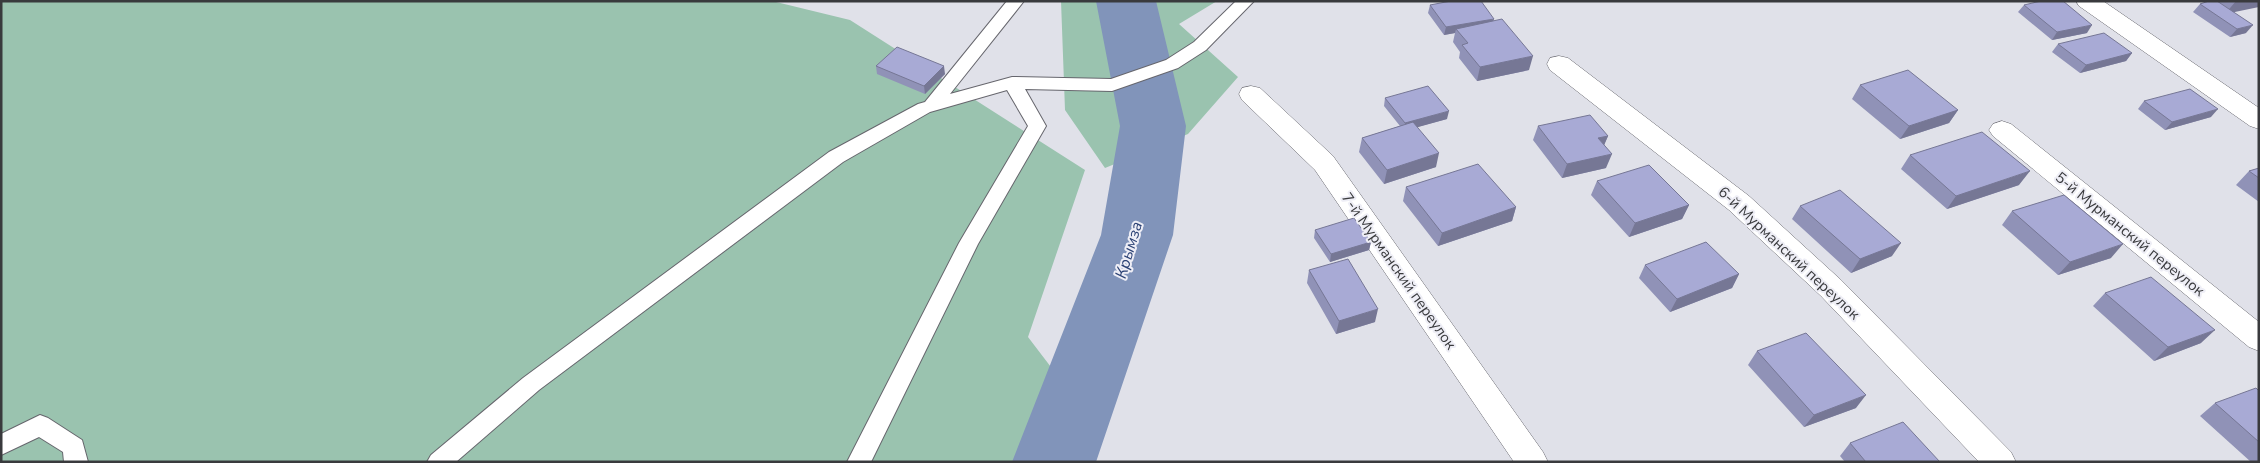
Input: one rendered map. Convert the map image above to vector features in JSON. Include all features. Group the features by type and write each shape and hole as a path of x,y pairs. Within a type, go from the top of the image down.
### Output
{"street":[{"path":"2088,1 2259,120"},
{"name":"6-й Мурманский переулок","path":"1559,64 1739,203 1831,288 2000,462"},
{"name":"7-й Мурманский переулок","path":"1251,94 1324,164 1532,462"},
{"name":"5-й Мурманский переулок","path":"2002,130 2259,339"}],"lane":[{"path":"932,105 1016,1"},
{"path":"439,462 531,384 836,157 932,105 1012,83 1112,85 1172,64 1200,46 1246,1"},
{"path":"859,462 969,243 1037,126 1012,83"},
{"path":"1,445 40,425 74,447 76,462"}],"green space":[{"path":"1,1 772,1 850,20 1085,170 1028,337 1057,375 1017,462 1,462"},
{"path":"1061,1 1217,1 1179,24 1238,77 1188,134 1105,168 1065,110"}],"building":[{"path":"1451,1 1481,1 1494,19 1446,27 1430,5"},
{"path":"2041,1 2063,1 2092,25 2057,32 2024,5"},
{"path":"2217,1 2253,25 2237,29 2200,4"},
{"path":"1502,19 1533,56 1480,67 1462,45 1468,43 1456,29"},
{"path":"2104,33 2132,53 2086,65 2058,44"},
{"path":"897,47 944,66 924,86 876,66"},
{"path":"1908,70 1958,110 1909,126 1860,85"},
{"path":"1428,86 1449,111 1405,123 1385,98"},
{"path":"2190,89 2218,109 2172,122 2144,101"},
{"path":"1590,115 1608,136 1598,138 1612,154 1567,164 1538,126"},
{"path":"1413,122 1439,153 1387,170 1362,138"},
{"path":"1982,132 2030,171 1956,196 1910,155"},
{"path":"1478,164 1516,207 1442,233 1406,187"},
{"path":"1649,165 1689,205 1635,223 1597,181"},
{"path":"2259,168 2259,178 2249,171"},
{"path":"1840,190 1901,243 1860,259 1800,206"},
{"path":"2064,195 2123,244 2070,262 2012,211"},
{"path":"1354,218 1371,242 1331,254 1315,230"},
{"path":"1706,242 1739,274 1677,299 1645,265"},
{"path":"1348,259 1378,309 1339,321 1309,270"},
{"path":"2151,277 2215,330 2168,347 2105,293"},
{"path":"1806,333 1866,395 1814,415 1757,351"},
{"path":"2256,388 2259,391 2259,442 2215,403"},
{"path":"1903,422 1940,462 1866,462 1850,443"}],"waterway":[{"name":"Крымза","path":"1054,462 1137,235 1153,126 1126,1"}]}
